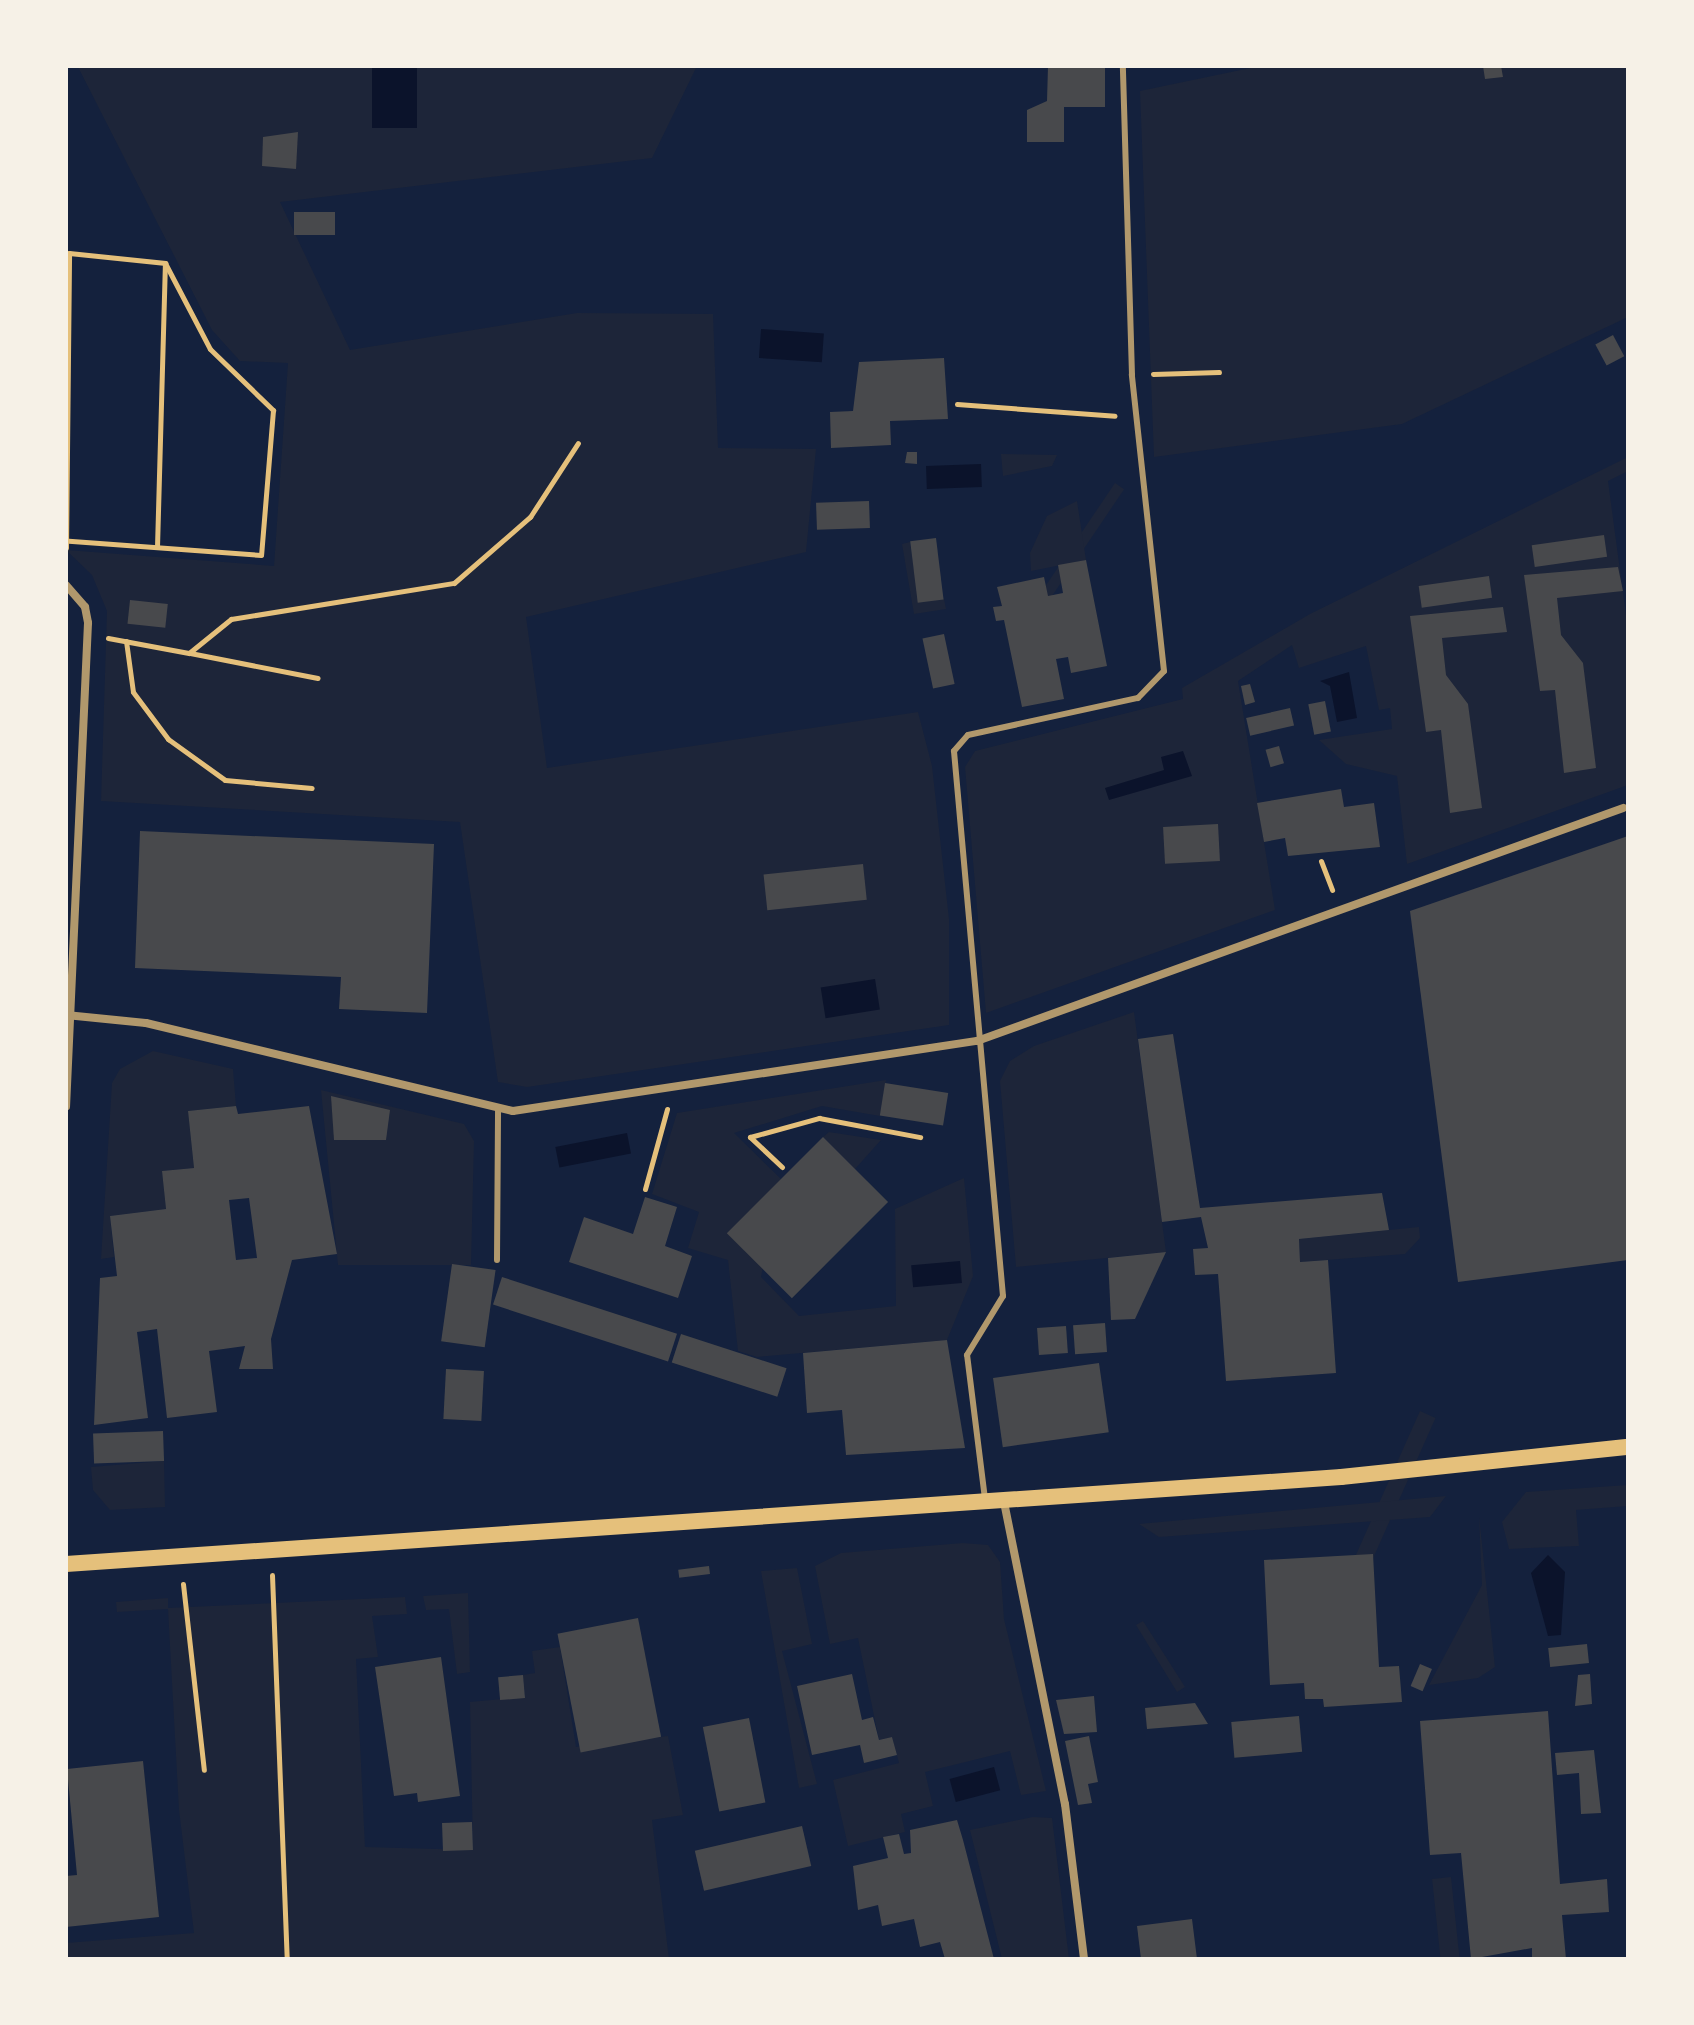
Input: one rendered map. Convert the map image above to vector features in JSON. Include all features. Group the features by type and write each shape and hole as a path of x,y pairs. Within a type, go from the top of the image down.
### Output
{"main road":[{"path":"66,1564 1004,1502 1628,1447"}],"street":[{"path":"66,585 85,607 87,635 66,1106"},
{"path":"70,1016 146,1023 513,1111 977,1041 1623,808"},
{"path":"1004,1502 1065,1804 1084,1959"}],"lane":[{"path":"985,1503 967,1355 1003,1296 977,1041 954,751 968,735 1138,698 1164,671 1140,418 1132,375 1123,66"},
{"path":"497,1260 498,1107"}],"path":[{"path":"66,548 69,541 69,253 165,263"},
{"path":"69,541 261,555 273,410 210,349 165,263"},
{"path":"157,547 165,263"},
{"path":"1132,375 1219,372"},
{"path":"957,404 1140,418"},
{"path":"189,653 231,619 454,583 530,517 578,443"},
{"path":"87,635 318,678"},
{"path":"126,641 133,692 168,739 225,780 312,788"},
{"path":"645,1189 668,1115 663,1089"},
{"path":"782,1167 750,1137 819,1118 920,1137"},
{"path":"273,1550 287,1959"},
{"path":"181,1556 204,1770"}],"shaded area":[{"path":"372,66 417,66 417,128 372,128"},
{"path":"697,66 652,158 280,202 350,350 577,313 713,314 718,448 816,449 806,552 526,617 547,768 918,712 932,766 949,919 949,1025 527,1087 498,1082 460,822 101,801 107,611 92,575 66,550 274,566 288,363 240,361 212,330 78,67"},
{"path":"1260,66 1628,66 1628,317 1402,424 1154,457 1140,91"},
{"path":"761,329 824,333 822,362 759,358"},
{"path":"1001,454 1057,455 1052,466 1003,476"},
{"path":"1628,457 1628,471 1608,481 1628,630 1628,785 1407,864 1397,776 1346,764 1319,740 1392,729 1390,708 1379,710 1366,646 1299,668 1292,645 1238,681 1275,910 986,1013 965,767 975,751 1183,699 1182,688 1310,614"},
{"path":"981,464 982,487 927,489 926,466"},
{"path":"1115,483 1124,489 1030,629 1020,623"},
{"path":"1077,501 1086,560 1031,571 1030,553 1047,516"},
{"path":"910,542 919,602 944,599 946,609 914,614 902,544"},
{"path":"1349,672 1357,718 1337,722 1330,686 1320,681"},
{"path":"1183,751 1192,776 1109,800 1105,788 1164,770 1161,757"},
{"path":"875,979 880,1010 826,1018 821,988"},
{"path":"1134,1012 1166,1252 1016,1267 1000,1081 1010,1061 1034,1046"},
{"path":"153,1051 233,1069 236,1106 188,1111 194,1168 162,1171 166,1209 110,1216 114,1257 101,1259 112,1083 120,1069"},
{"path":"886,1080 880,1116 822,1106 734,1133 781,1179 761,1277 799,1316 896,1306 895,1209 964,1178 973,1276 947,1340 757,1357 738,1351 728,1260 688,1248 699,1212 652,1194 677,1113"},
{"path":"321,1090 464,1124 474,1141 471,1265 338,1265"},
{"path":"829,1132 881,1140 855,1169 823,1137"},
{"path":"627,1133 631,1154 559,1168 555,1147"},
{"path":"1419,1227 1420,1238 1405,1254 1300,1262 1299,1239"},
{"path":"960,1261 962,1283 913,1287 911,1265"},
{"path":"1420,1411 1436,1418 1330,1655 1314,1649"},
{"path":"164,1461 165,1507 110,1510 93,1490 91,1467"},
{"path":"1628,1485 1628,1506 1576,1510 1579,1546 1509,1549 1502,1522 1526,1492"},
{"path":"1446,1496 1430,1517 1159,1537 1139,1524"},
{"path":"1479,1516 1495,1667 1478,1678 1429,1685 1482,1585"},
{"path":"963,1543 988,1545 1000,1562 1004,1619 1046,1791 1021,1795 1010,1751 925,1772 933,1806 901,1814 905,1832 848,1846 833,1780 899,1763 892,1737 879,1740 858,1638 830,1644 815,1566 841,1553"},
{"path":"1548,1555 1565,1572 1561,1635 1548,1636 1531,1573"},
{"path":"797,1568 812,1644 782,1651 817,1784 799,1788 761,1571"},
{"path":"468,1593 470,1672 457,1674 449,1609 426,1610 423,1596"},
{"path":"405,1597 407,1614 372,1616 378,1657 356,1659 365,1847 473,1850 470,1702 525,1697 523,1675 535,1673 532,1651 560,1647 576,1747 668,1736 683,1815 652,1820 669,1959 66,1959 66,1943 194,1933 179,1810 168,1609 117,1612 116,1602 168,1598 168,1608"},
{"path":"1143,1621 1185,1687 1177,1692 1136,1625"},
{"path":"994,1767 1000,1790 956,1802 950,1779"},
{"path":"1033,1817 1052,1818 1069,1959 1002,1959 970,1830"},
{"path":"1451,1877 1460,1959 1441,1959 1432,1879"}],"building":[{"path":"1048,66 1105,66 1105,107 1064,107 1064,142 1027,142 1027,110 1047,101"},
{"path":"1483,66 1501,66 1503,77 1485,79"},
{"path":"298,132 296,169 262,166 263,137"},
{"path":"294,212 335,212 335,235 294,235"},
{"path":"1613,335 1624,356 1607,366 1595,344"},
{"path":"944,358 948,419 890,421 891,445 831,448 830,412 853,411 859,362"},
{"path":"907,452 917,452 917,464 905,463"},
{"path":"869,501 870,528 817,530 816,503"},
{"path":"1604,535 1607,557 1535,567 1532,545"},
{"path":"936,538 944,600 918,603 910,541"},
{"path":"1086,560 1107,666 1071,673 1068,657 1056,659 1064,699 1022,707 1004,620 996,621 993,607 1002,606 997,587 1044,577 1048,596 1063,593 1058,565"},
{"path":"1618,567 1623,591 1557,598 1561,635 1583,663 1596,768 1564,773 1555,690 1540,691 1524,575"},
{"path":"1489,576 1492,598 1422,608 1419,586"},
{"path":"130,600 168,604 165,628 127,624"},
{"path":"1503,607 1507,632 1442,638 1446,675 1468,704 1482,808 1450,813 1441,730 1426,732 1410,616"},
{"path":"944,634 955,684 933,688 922,639"},
{"path":"1250,684 1255,702 1245,705 1241,686"},
{"path":"1325,701 1331,731 1314,735 1308,704"},
{"path":"1290,708 1294,726 1250,736 1246,718"},
{"path":"1279,746 1284,763 1271,767 1266,750"},
{"path":"1341,789 1344,807 1374,803 1380,847 1288,856 1285,838 1264,842 1257,803"},
{"path":"1218,824 1220,861 1165,864 1163,827"},
{"path":"140,831 434,844 427,1013 339,1009 341,977 135,968"},
{"path":"1628,836 1628,1260 1458,1282 1410,911"},
{"path":"863,864 867,900 767,910 764,874"},
{"path":"1173,1034 1200,1208 1382,1193 1389,1230 1299,1239 1300,1262 1328,1260 1336,1373 1226,1381 1218,1274 1195,1275 1193,1249 1208,1248 1201,1217 1162,1222 1138,1039"},
{"path":"885,1083 948,1093 943,1126 880,1116"},
{"path":"331,1096 390,1110 386,1140 334,1140"},
{"path":"236,1106 238,1114 309,1106 337,1254 292,1260 271,1339 273,1369 239,1369 245,1346 209,1351 217,1412 167,1418 157,1329 137,1332 148,1418 94,1425 100,1278 117,1276 110,1216 166,1209 162,1171 194,1168 188,1111","holes":["249,1198 257,1258 236,1260 229,1200"]},
{"path":"823,1137 888,1202 792,1298 727,1233"},
{"path":"645,1197 677,1207 665,1246 692,1256 678,1298 569,1262 584,1217 633,1234"},
{"path":"1166,1252 1135,1319 1111,1320 1108,1258"},
{"path":"452,1264 496,1270 485,1347 441,1341"},
{"path":"502,1277 677,1334 668,1361 493,1305"},
{"path":"1105,1323 1107,1352 1075,1354 1073,1325"},
{"path":"1066,1326 1068,1353 1039,1355 1037,1328"},
{"path":"681,1334 787,1368 777,1397 672,1363"},
{"path":"947,1340 965,1448 846,1455 842,1410 807,1413 803,1353"},
{"path":"1099,1363 1109,1432 1003,1447 993,1378"},
{"path":"446,1369 484,1371 481,1421 443,1419"},
{"path":"163,1431 164,1461 94,1463 93,1433"},
{"path":"1373,1554 1379,1667 1399,1666 1402,1702 1324,1707 1323,1699 1305,1699 1304,1683 1270,1685 1264,1560"},
{"path":"709,1566 710,1574 679,1578 678,1570"},
{"path":"638,1618 661,1737 581,1752 558,1634"},
{"path":"1587,1644 1589,1663 1550,1667 1548,1648"},
{"path":"441,1657 460,1796 418,1802 417,1793 394,1796 375,1667"},
{"path":"1420,1664 1432,1669 1423,1691 1411,1686"},
{"path":"852,1674 862,1720 873,1717 879,1740 892,1737 897,1755 864,1763 860,1745 812,1755 797,1686"},
{"path":"1590,1674 1592,1704 1575,1706 1578,1675"},
{"path":"523,1675 525,1698 500,1700 498,1677"},
{"path":"1094,1696 1097,1732 1064,1734 1056,1700"},
{"path":"1195,1703 1208,1724 1147,1729 1145,1708"},
{"path":"1548,1711 1560,1884 1607,1879 1609,1912 1562,1915 1566,1959 1532,1959 1532,1948 1471,1959 1461,1853 1430,1855 1420,1721"},
{"path":"1299,1716 1302,1752 1234,1758 1231,1722"},
{"path":"749,1718 765,1802 719,1811 703,1727"},
{"path":"1089,1736 1098,1782 1088,1784 1092,1803 1078,1805 1065,1741"},
{"path":"1594,1750 1601,1813 1581,1814 1579,1773 1557,1775 1555,1753"},
{"path":"143,1761 159,1917 66,1927 66,1876 77,1875 67,1769"},
{"path":"957,1820 994,1959 945,1959 940,1942 920,1947 914,1919 882,1926 878,1905 858,1910 853,1866 888,1858 883,1837 899,1834 904,1854 911,1853 910,1830"},
{"path":"472,1822 473,1850 443,1851 442,1823"},
{"path":"802,1826 811,1866 704,1891 695,1851"},
{"path":"1192,1919 1197,1959 1141,1959 1137,1926"}]}
